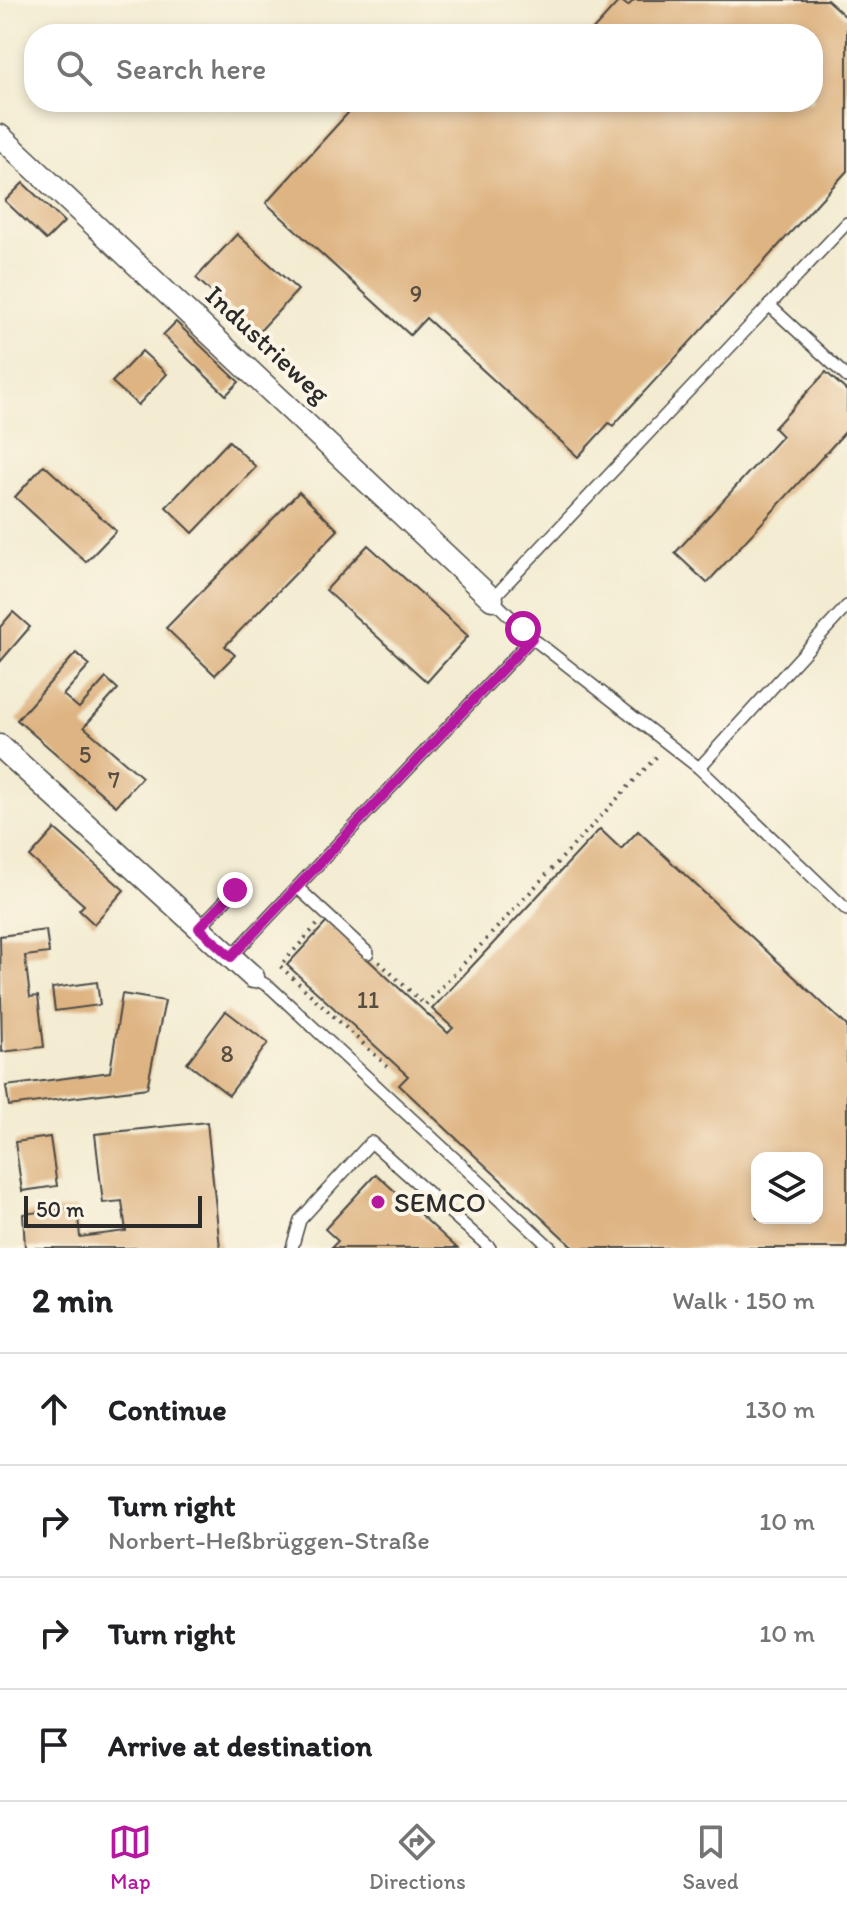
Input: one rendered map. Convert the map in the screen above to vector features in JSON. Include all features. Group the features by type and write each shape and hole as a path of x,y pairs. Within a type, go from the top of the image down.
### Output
{"street":[{"name":"Industrieweg","path":"0,136 492,599"},
{"path":"0,746 253,977"}],"lane":[{"path":"847,223 492,599 532,638 699,768 847,910"},
{"path":"769,305 847,377"},
{"path":"699,768 847,606"},
{"path":"231,957 532,638"},
{"path":"297,887 368,953"},
{"path":"199,928 235,890"},
{"path":"253,977 271,988 551,1248"},
{"path":"292,1248 300,1220 371,1142 490,1248"}],"path":[{"path":"368,953 425,1005 668,744"},
{"path":"327,915 280,966 389,1068"}],"building":[{"path":"620,0 628,6 634,0 827,0 847,18 847,171 613,426 609,423 578,457 426,318 410,335 266,203 349,112 823,112 823,24 598,24"},
{"path":"23,183 64,222 46,240 5,201"},
{"path":"237,234 298,290 257,334 196,278"},
{"path":"176,322 239,382 226,395 163,335"},
{"path":"142,351 167,374 138,405 112,382"},
{"path":"826,372 847,391 847,430 707,583 675,553 782,436 774,428"},
{"path":"229,441 256,467 193,533 166,507"},
{"path":"44,465 116,531 86,562 15,497"},
{"path":"299,492 338,530 225,646 235,655 215,675 166,628"},
{"path":"368,545 468,636 427,682 326,590"},
{"path":"13,612 30,627 0,662 0,627"},
{"path":"76,653 90,665 63,695 79,708 106,678 118,689 84,727 142,777 116,806 17,720"},
{"path":"55,829 124,890 94,924 79,910 84,905 30,857"},
{"path":"600,829 621,849 638,831 847,1026 847,1248 574,1248 399,1085 408,1076 287,965 327,922 448,1033 453,1028 432,1009"},
{"path":"46,930 49,953 25,956 30,997 38,996 44,1047 2,1052 0,936"},
{"path":"97,982 100,1005 55,1011 52,988"},
{"path":"122,994 165,1001 147,1088 9,1106 6,1086 110,1072"},
{"path":"226,1011 268,1043 229,1095 187,1063"},
{"path":"207,1122 220,1248 25,1248 23,1214 77,1207 80,1237 126,1231 122,1201 103,1203 95,1134"},
{"path":"50,1137 57,1186 22,1191 15,1142"},
{"name":"SEMCO","path":"376,1174 457,1248 331,1248 338,1241 325,1229"}],"place":[{"name":"SEMCO","path":"378,1202"}],"route":[{"path":"235,890 199,928 231,957 532,638 523,629"}]}
